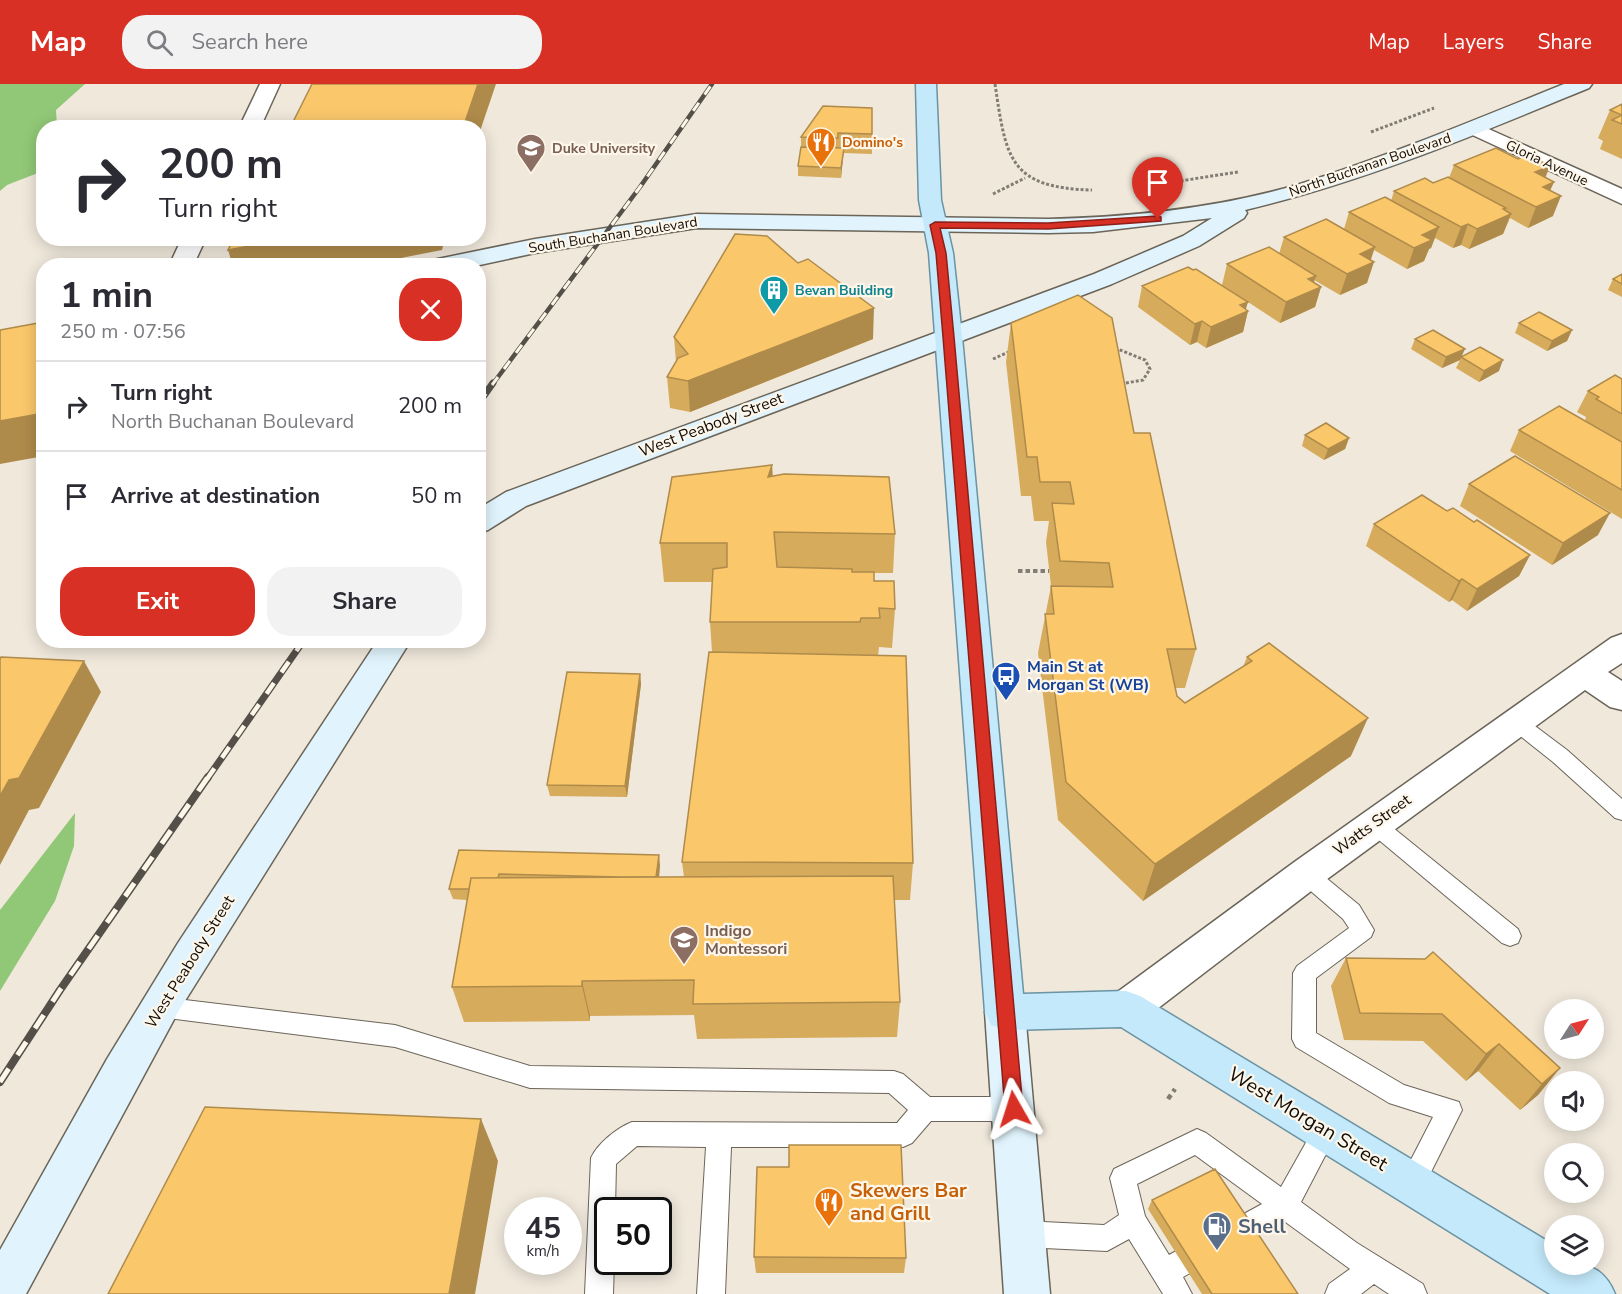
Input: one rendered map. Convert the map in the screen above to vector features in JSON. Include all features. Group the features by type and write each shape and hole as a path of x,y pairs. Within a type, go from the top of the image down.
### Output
{"main road":[{"path":"926,84 930,200 941,253 949,337 1005,1012 1126,1009"},
{"name":"West Morgan Street","path":"1126,1009 1592,1294"}],"street":[{"path":"253,120 270,84"},
{"name":"North Buchanan Boulevard","path":"935,225 1093,225 1186,215 1249,204 1352,174 1582,84"},
{"name":"Gloria Avenue","path":"1473,128 1622,197"},
{"name":"West Peabody Street","path":"486,518 516,499 1103,279 1191,241 1249,204"},
{"name":"South Buchanan Boulevard","path":"476,258 535,246 698,221 760,220 935,225"},
{"name":"Watts Street","path":"1126,1009 1374,824 1622,646"},
{"name":"West Peabody Street","path":"1,1294 76,1152 160,1007 361,697 390,648"},
{"path":"1585,673 1622,698"},
{"path":"1005,1012 1028,1294"}],"lane":[{"path":"1516,722 1560,756 1622,812"},
{"path":"1374,824 1510,936"},
{"path":"1306,874 1351,912 1363,930 1305,973 1304,1039 1398,1095 1450,1110 1412,1183"},
{"path":"160,1007 395,1036 530,1077 894,1082 925,1109 1014,1109"},
{"path":"599,1294 604,1158 632,1134 903,1136 925,1109"},
{"path":"1326,1131 1285,1206 1171,1283 1133,1221 1123,1178 1197,1141 1285,1206 1413,1294"},
{"path":"711,1294 719,1135"},
{"path":"1023,1234 1107,1238 1133,1221"},
{"path":"1339,1294 1374,1268"}],"path":[{"path":"995,84 1000,122 1011,159 1025,178 1046,186 1100,190"},
{"path":"1367,133 1438,106"},
{"path":"1132,188 1242,172"},
{"path":"990,195 1025,178"},
{"path":"1109,384 1137,382 1147,376 1150,369 1145,360 1112,346"},
{"path":"1018,571 1049,571"},
{"path":"1168,1099 1175,1089"}],"green space":[{"path":"0,84 85,84 56,110 57,120 36,120 36,174 7,185 0,191"},
{"path":"75,813 74,846 55,901 0,991 0,910"}],"building":[{"path":"312,84 478,84 466,120 294,120"},
{"path":"1622,104 1622,115 1610,110"},
{"path":"823,106 872,108 872,134 838,133 838,138 801,137"},
{"path":"1622,115 1622,124 1612,120"},
{"path":"801,147 844,148 841,168 798,166"},
{"path":"1496,148 1518,159 1528,155 1550,166 1535,172 1554,182 1543,187 1561,196 1536,207 1454,165"},
{"path":"1448,177 1506,208 1503,209 1511,214 1477,229 1468,224 1461,227 1394,191 1425,178 1433,183"},
{"path":"1385,197 1439,227 1422,235 1432,240 1414,248 1349,212"},
{"path":"1326,219 1375,247 1360,254 1374,262 1347,274 1284,237"},
{"name":"Bevan Building","path":"735,234 767,236 798,263 808,259 874,308 688,381 667,377 678,358 688,354 674,337"},
{"path":"230,246 250,246 228,250"},
{"path":"1269,247 1316,276 1308,279 1321,287 1286,302 1227,264"},
{"path":"1188,267 1196,269 1248,302 1240,305 1248,311 1211,327 1202,321 1195,324 1142,286"},
{"path":"1622,274 1622,284 1613,279"},
{"path":"1078,295 1112,318 1134,433 1150,433 1196,649 1167,649 1177,696 1185,703 1252,661 1247,657 1269,643 1368,718 1155,864 1066,782 1045,614 1054,614 1051,586 1113,587 1109,563 1060,561 1052,503 1074,504 1070,482 1040,482 1037,457 1027,457 1011,323"},
{"path":"1539,312 1572,330 1552,341 1519,323"},
{"path":"36,323 36,414 0,421 0,330"},
{"path":"1433,330 1465,349 1446,357 1415,339"},
{"path":"1480,347 1503,360 1484,371 1461,357"},
{"path":"1615,375 1622,379 1622,414 1596,399 1599,397 1588,391"},
{"path":"1559,406 1622,442 1622,490 1519,430"},
{"path":"1326,423 1349,438 1328,449 1305,435"},
{"path":"1515,456 1610,513 1563,543 1469,484"},
{"path":"772,465 768,477 784,474 889,477 895,534 774,532 777,567 852,569 852,572 874,572 874,581 894,581 895,609 879,608 880,618 861,618 860,622 710,622 713,569 727,567 727,543 660,543 672,477"},
{"path":"1422,495 1447,511 1453,508 1474,522 1477,520 1530,555 1477,589 1462,579 1459,581 1374,524"},
{"path":"709,652 906,656 913,863 682,862"},
{"path":"1,657 84,661 19,778 9,780 0,796 0,659"},
{"path":"567,672 640,674 625,786 547,785"},
{"path":"459,850 659,855 656,877 499,874 498,878 471,878 469,889 449,889"},
{"name":"Indigo Montessori","path":"893,876 900,1002 693,1004 694,980 582,981 582,986 452,987 471,878"},
{"path":"1433,952 1544,1053 1544,1059 1550,1059 1560,1068 1557,1071 1544,1071 1542,1084 1499,1044 1486,1054 1442,1014 1360,1013 1346,958 1425,959"},
{"path":"205,1107 481,1119 449,1294 108,1294"},
{"name":"Skewers Bar and Grill","path":"789,1145 901,1145 906,1258 754,1257 757,1167 789,1167"},
{"name":"Shell","path":"1215,1169 1298,1294 1212,1294 1152,1200"}],"railway":[{"path":"492,385 640,187 712,84"},
{"path":"486,393 493,383"},
{"path":"207,779 298,648"},
{"path":"0,1082 60,990 208,777"}],"place":[{"name":"Domino's","path":"821,168"},
{"name":"Duke University","path":"531,174"},
{"name":"Bevan Building","path":"774,316"},
{"name":"Main St at Morgan St (WB)","path":"1006,702"},
{"name":"Indigo Montessori","path":"684,966"},
{"name":"Skewers Bar and Grill","path":"829,1228"},
{"name":"Shell","path":"1217,1252"}],"route":[{"path":"1014,1109 949,337 941,253 935,225 1093,225 1158,219"}]}
